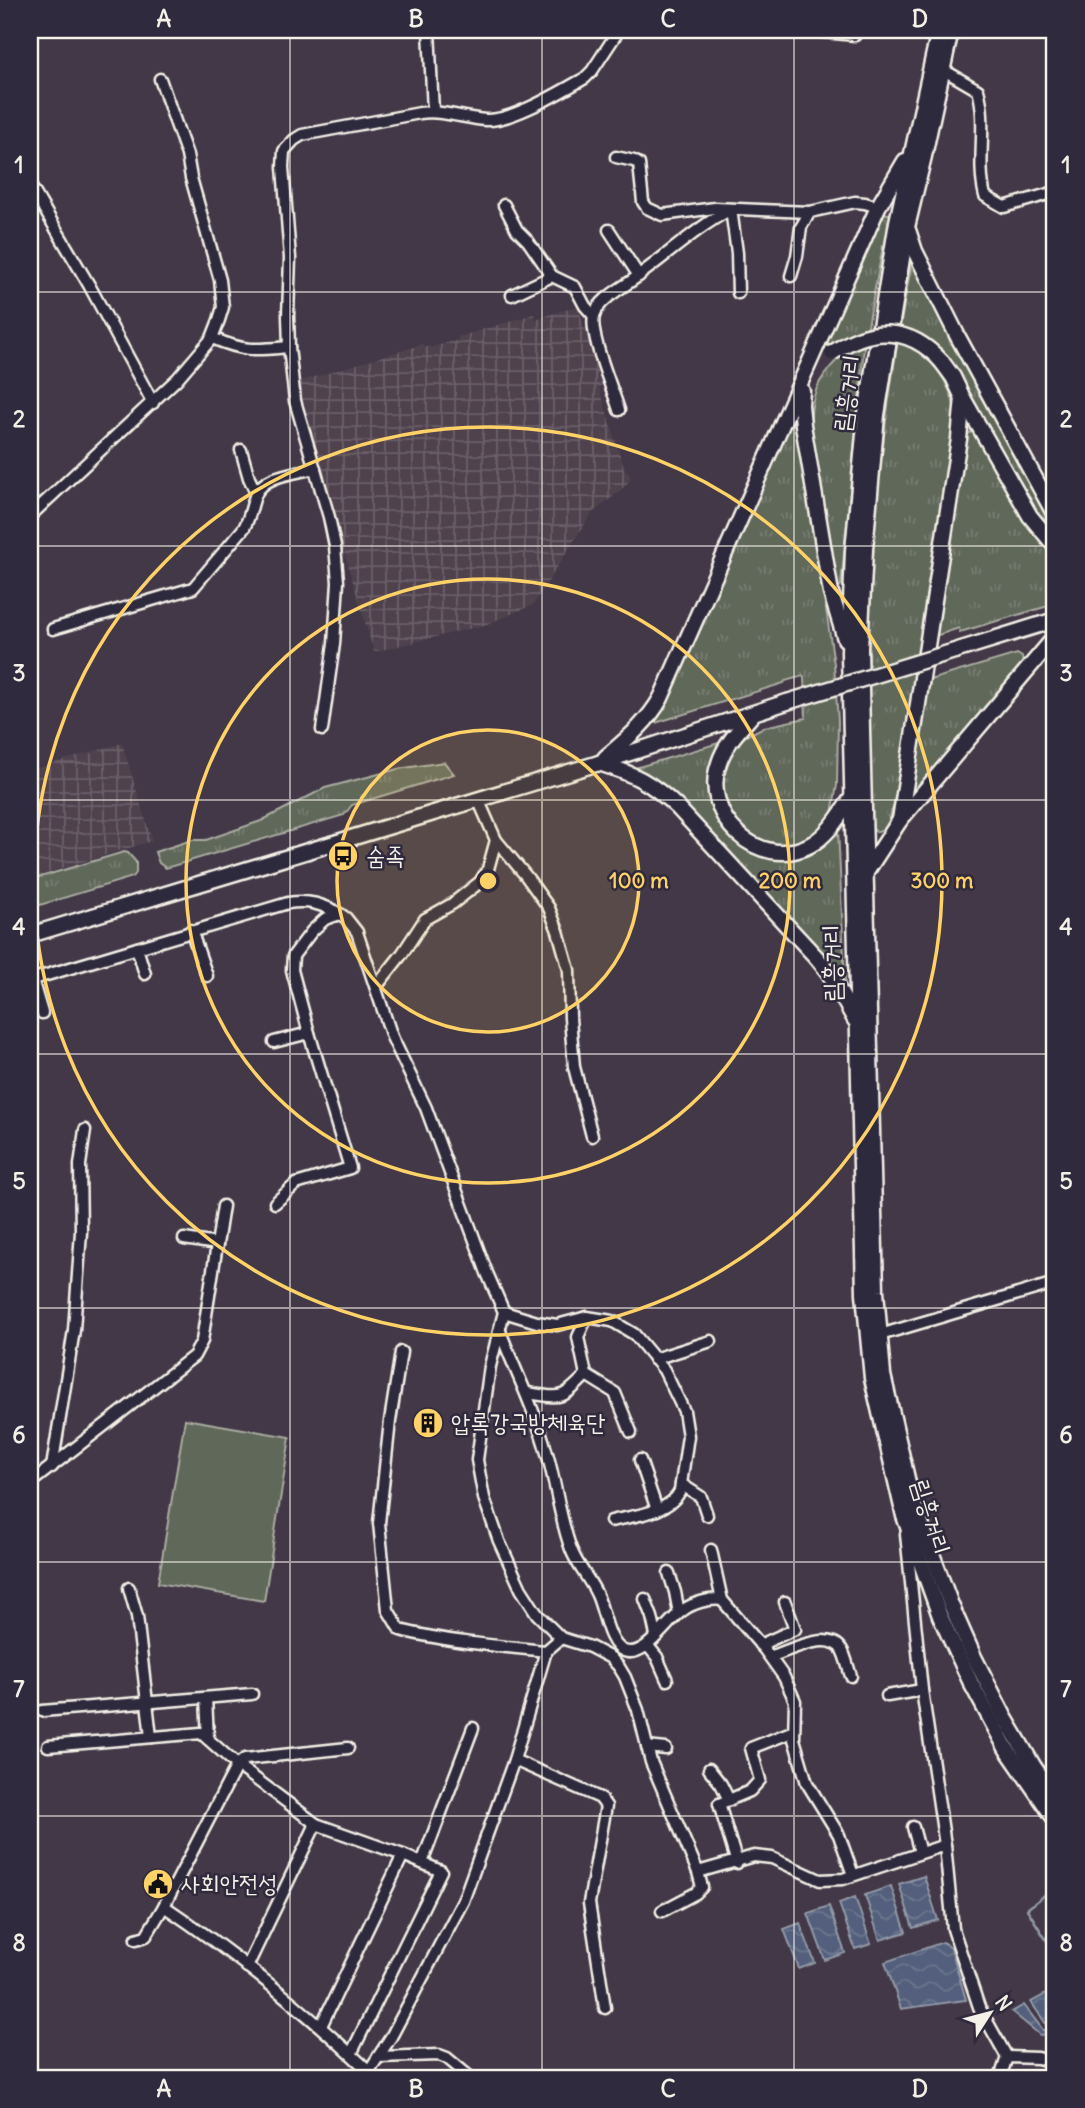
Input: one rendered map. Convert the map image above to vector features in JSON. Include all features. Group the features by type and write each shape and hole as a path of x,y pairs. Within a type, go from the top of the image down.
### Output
{"main road":[{"name":"림흥거리","path":"942,32 942,69 925,156 906,227 877,415 865,549 860,649 875,1264 883,1375 912,1500 951,1605 1004,1716 1055,1797"},
{"name":"림흥거리","path":"942,32 897,222 866,413 853,551 849,652 864,1294 871,1366 904,1516 940,1616 971,1683 1006,1748 1055,1819"},
{"path":"599,763 639,729 661,698 878,207 912,150"},
{"path":"906,227 915,251 958,337 1055,514"},
{"path":"849,652 831,593 801,405 802,382 832,353 860,336 885,333 908,337 932,351 953,377 1030,516 1055,546"},
{"path":"900,820 963,398"},
{"path":"30,936 599,763 1055,620"},
{"path":"865,874 900,820 1055,637"},
{"path":"753,714 725,750 718,764 715,782 717,802 737,834 766,851 796,850 823,835 852,796"},
{"path":"599,763 638,777 678,808 817,958 834,981 856,1022"}],"street":[{"path":"429,30 433,111"},
{"path":"322,730 334,645 338,582 335,547 295,401 289,347 290,258 282,167 284,151 302,135 433,111 487,120 500,119 585,78 619,30"},
{"path":"803,30 855,35 857,30"},
{"path":"895,30 942,32"},
{"path":"942,69 978,89 983,105 981,179 985,196 1004,207 1055,192"},
{"path":"30,516 177,379 212,338 223,307 220,280 187,155 160,79"},
{"path":"616,157 639,164 643,202 654,213 662,215 715,208 810,212 855,202 878,207"},
{"path":"30,185 89,285 153,403"},
{"path":"504,205 517,230 552,276 575,287 584,306 594,316"},
{"path":"619,410 596,341 594,316 603,302 688,235 731,209"},
{"path":"731,209 737,253 738,293"},
{"path":"791,276 801,227 810,212"},
{"path":"609,230 639,276"},
{"path":"512,295 552,276"},
{"path":"212,338 251,351 289,347"},
{"path":"242,450 256,493"},
{"path":"53,629 193,588 250,518 256,493 262,485 269,480 315,468"},
{"path":"478,799 496,840 549,908 558,931 569,970 574,1067 592,1136"},
{"path":"376,987 425,919 452,904 480,882 488,869 496,840"},
{"path":"42,1013 31,979 288,903 305,901 326,906 346,918 357,932 392,1037 426,1108 487,1273 505,1312 484,1403 477,1460 484,1498 499,1541 521,1590 537,1614 561,1638 590,1647 611,1658 625,1677 638,1710 651,1762 702,1887 696,1893 662,1910"},
{"path":"275,1203 296,1184 350,1168 292,970 293,956 312,931 325,919 340,914"},
{"path":"191,930 207,975"},
{"path":"137,948 145,974"},
{"path":"274,1042 309,1033"},
{"path":"52,1467 74,1330 81,1232 80,1165 85,1130"},
{"path":"30,1483 194,1356 202,1341 223,1206"},
{"path":"184,1239 217,1244"},
{"path":"880,1335 1055,1283"},
{"path":"505,1312 556,1325 587,1317 612,1321 634,1334 664,1370 684,1411 688,1436 677,1498 657,1510 611,1521"},
{"path":"587,1317 578,1337 586,1375 615,1393 631,1432"},
{"path":"499,1331 527,1393 547,1450 571,1548 579,1567 596,1593 612,1642 624,1651 638,1652 648,1646 684,1609 713,1599 722,1600"},
{"path":"654,1359 711,1341"},
{"path":"401,1352 390,1421 379,1523 388,1610 400,1630 421,1636 546,1651"},
{"path":"527,1393 558,1398 570,1392 586,1375"},
{"path":"640,1460 657,1510"},
{"path":"681,1484 701,1497 707,1515"},
{"path":"904,1516 922,1690 945,1844 953,1928 979,2007 1007,2057 1000,2078"},
{"path":"711,1550 722,1600 770,1657 784,1677 795,1701 794,1739 807,1783 839,1835 853,1875"},
{"path":"669,1573 679,1613"},
{"path":"130,1588 136,1616 150,1737"},
{"path":"645,1599 656,1635"},
{"path":"760,1645 794,1629 785,1602"},
{"path":"359,2078 369,2071 378,2057 417,1990 463,1901 514,1760 546,1651 561,1638"},
{"path":"770,1657 819,1640 834,1642 842,1649 851,1676"},
{"path":"648,1646 657,1657 667,1680"},
{"path":"887,1696 922,1690"},
{"path":"42,1712 252,1694"},
{"path":"206,1698 208,1739"},
{"path":"422,1863 473,1728"},
{"path":"737,1863 719,1804 750,1791 760,1780 751,1748 794,1731"},
{"path":"48,1746 201,1733 237,1765 316,1824 441,1871 351,2054"},
{"path":"647,1747 667,1749"},
{"path":"136,1939 146,1936 164,1906 237,1765 245,1759 348,1748"},
{"path":"514,1760 600,1798 606,1806 589,1903 605,2008"},
{"path":"709,1769 729,1800"},
{"path":"247,1967 316,1824"},
{"path":"913,1827 920,1853"},
{"path":"698,1872 754,1856 772,1858 820,1880 843,1879 945,1844"},
{"path":"321,2026 404,1855"},
{"path":"164,1906 215,1940 321,2026 369,2071"},
{"path":"378,2057 439,2055 447,2058 471,2078"},
{"path":"1007,2057 1038,2058 1055,2063"}],"shaded area":[{"path":"578,306 602,385 599,387 625,471 628,471 631,479 592,513 533,605 485,625 374,652 300,406 298,398 301,381 423,344 424,347 432,347 534,314 535,319"},
{"path":"122,743 152,841 30,878 30,770"}],"green space":[{"path":"882,213 889,214 891,220 886,246 883,246 864,347 841,585 837,590 810,428 812,407 820,382 838,359 829,344 826,344"},
{"path":"912,261 1055,525 1055,540 1027,503 947,355 934,366 950,392 956,421 902,780 887,826 876,832 872,827 869,720 871,570 884,437"},
{"path":"792,424 800,431 834,664 838,721 837,785 832,813 820,830 792,845 762,843 735,826 720,794 726,760 736,744 764,727 806,718 803,676 652,724 789,425"},
{"path":"974,431 1027,521 1055,554 1055,604 960,632 959,628 932,637 965,435"},
{"path":"1017,654 1022,657 1023,664 921,791 912,795 910,793 926,681"},
{"path":"725,741 720,822 736,841 750,850 771,856 838,828 845,981 843,985 632,769"},
{"path":"444,762 454,774 352,805 344,815 166,868 159,863 155,852 192,840 206,840 261,821 325,788 398,769"},
{"path":"124,852 136,862 136,873 133,877 30,908 30,880"},
{"path":"185,1419 290,1437 264,1601 158,1583"}],"water":[{"path":"924,1876 938,1920 913,1928 899,1884"},
{"path":"891,1886 906,1932 880,1940 865,1895"},
{"path":"855,1897 871,1944 855,1949 839,1903"},
{"path":"829,1906 845,1953 825,1960 808,1913"},
{"path":"800,1923 815,1963 799,1969 784,1929"},
{"path":"943,1942 951,1948 966,2000 901,2009 885,1962"},
{"path":"1055,1989 1055,2034 1051,2029 1047,2034 1040,2035 1012,2012 1024,2005 1043,2030 1046,2030 1048,2027 1031,2002"}],"waterway":[{"path":"1055,1887 1027,1909 1055,1954"}],"place":[{"name":"숨족","path":"343,856"},
{"name":"압록강국방체육단","path":"428,1423"},
{"name":"사회안전성","path":"158,1884"}]}
